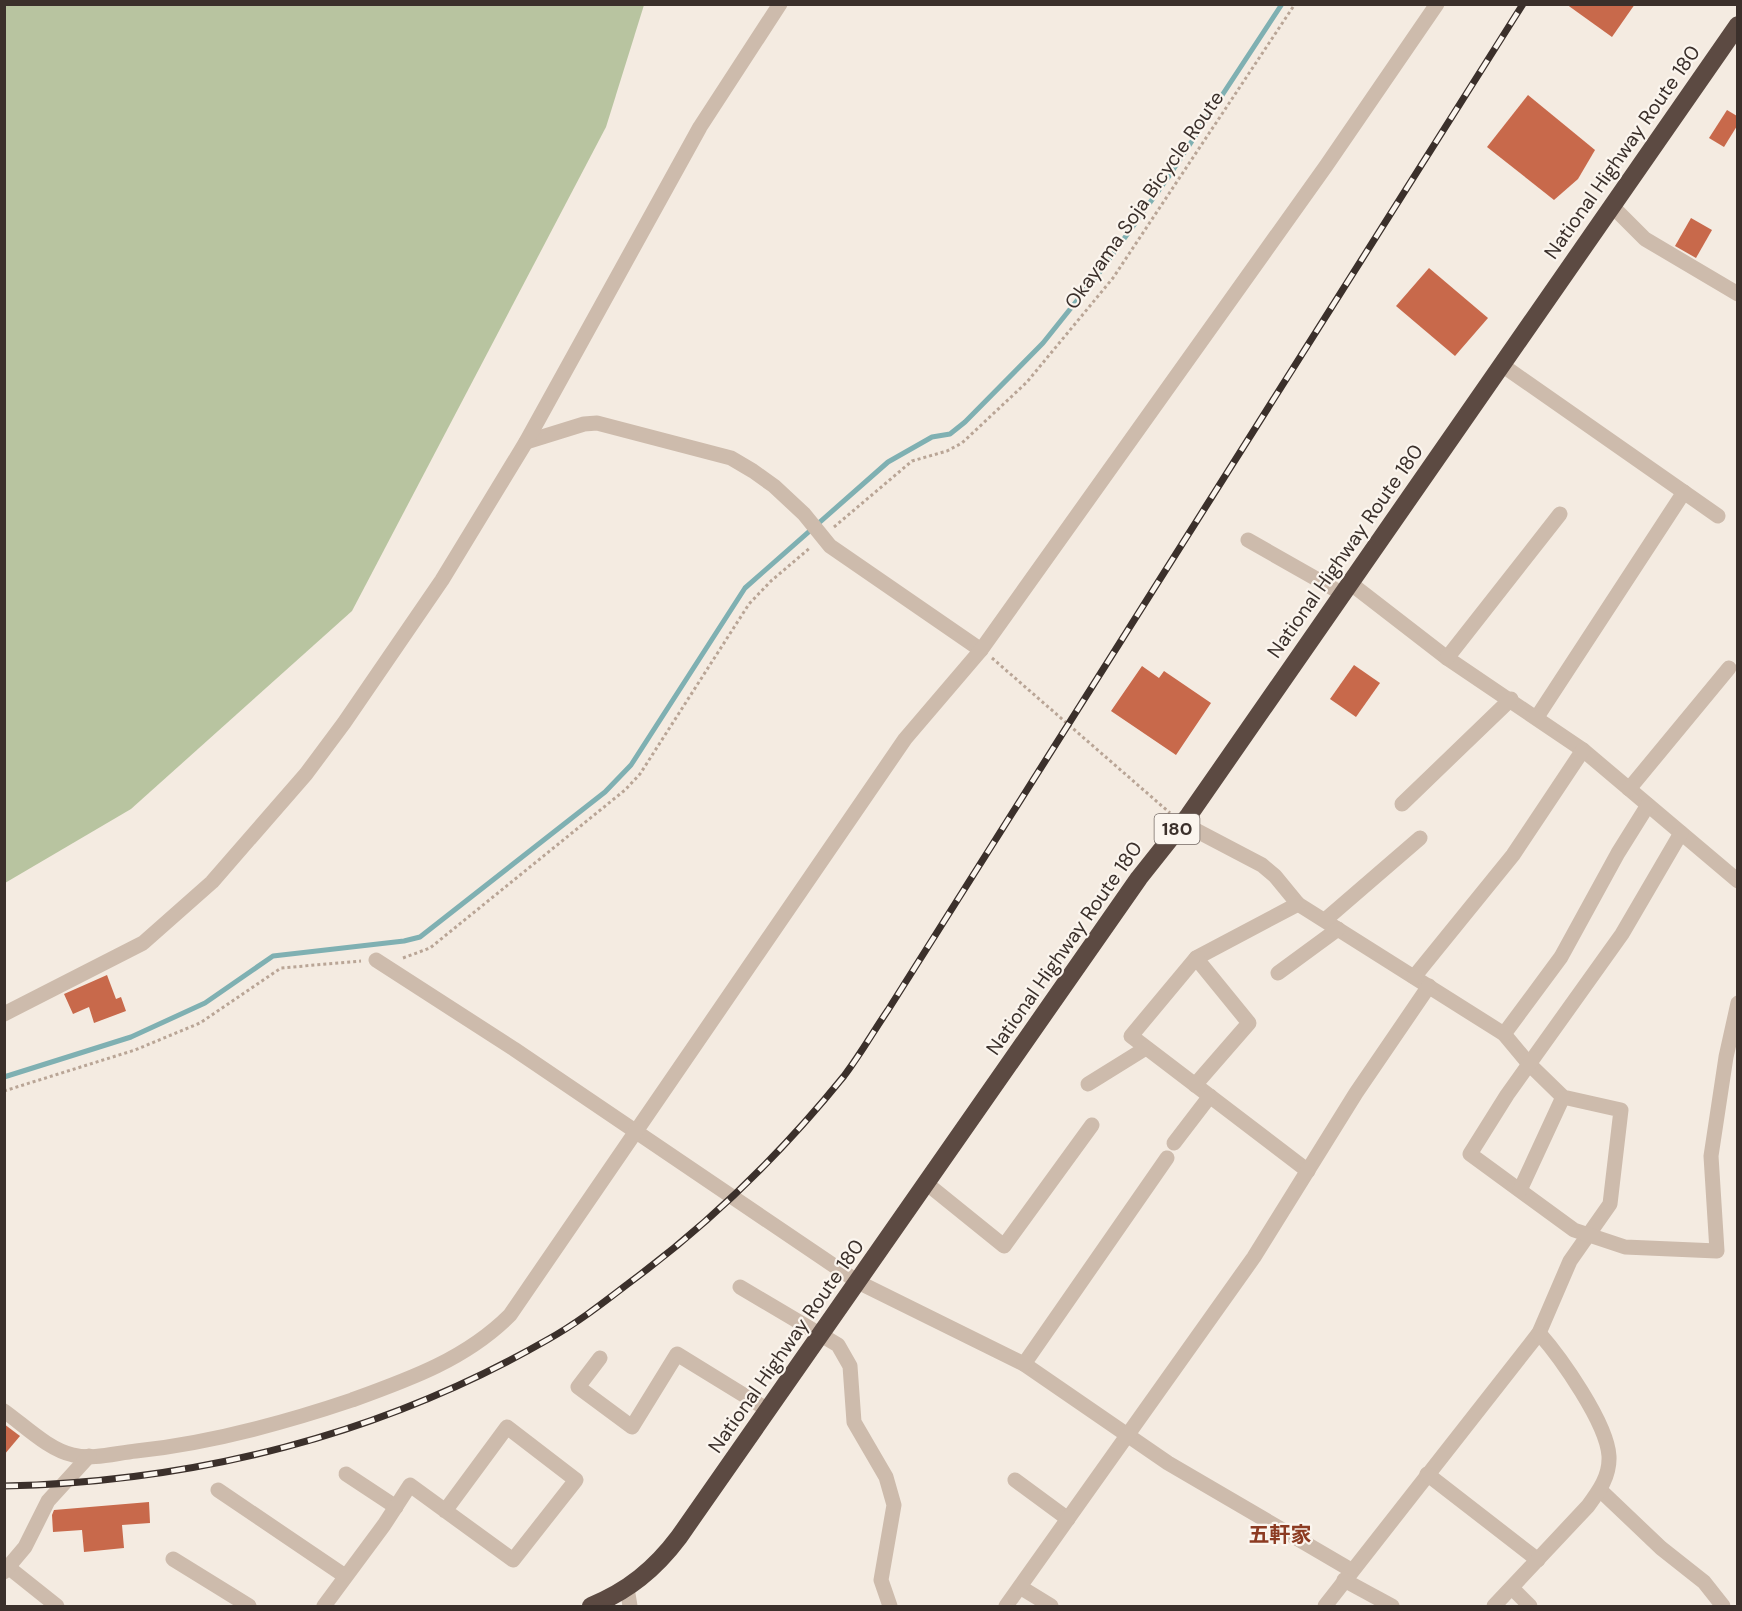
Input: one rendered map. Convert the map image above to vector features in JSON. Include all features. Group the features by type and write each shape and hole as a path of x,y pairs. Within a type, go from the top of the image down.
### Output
{"highway":[{"name":"National Highway Route 180","path":"591,1606 629,1597 663,1558 1139,878 1182,823 1346,589 1737,25"}],"street":[{"path":"4,1014 143,943 212,882 267,822 344,723 442,580 526,442 700,127 780,4"},
{"path":"4,1411 60,1451 88,1456 224,1438 300,1418 408,1378 466,1351 492,1333 510,1315 905,739 981,650 1319,176 1437,4"},
{"path":"1612,206 1645,239 1737,294"},
{"path":"1502,365 1718,516"},
{"path":"526,442 584,424 597,423 731,458 774,486 804,514 830,546 981,650"},
{"path":"1537,717 1684,492"},
{"path":"1447,658 1560,514"},
{"path":"1248,540 1346,589 1537,717 1583,750 1737,881"},
{"path":"1629,789 1729,668"},
{"path":"1402,804 1511,699"},
{"path":"1414,977 1513,855 1583,750"},
{"path":"1504,1034 1561,957 1618,853 1648,805"},
{"path":"1182,823 1262,865 1275,876 1298,904 1504,1034 1529,1064 1563,1097 1621,1110 1610,1204 1570,1261 1539,1333 1325,1606"},
{"path":"1681,833 1622,934 1529,1064 1470,1154 1574,1230 1625,1247 1717,1251 1712,1156 1726,1057 1737,1003"},
{"path":"1278,973 1420,838"},
{"path":"1298,904 1196,958 1131,1036 1308,1171"},
{"path":"1195,1085 1249,1023 1196,958"},
{"path":"376,960 858,1282 1024,1365 1168,1463 1348,1575 1392,1606"},
{"path":"1006,1606 1254,1257 1356,1093 1429,986"},
{"path":"1088,1084 1146,1048"},
{"path":"1174,1143 1210,1096"},
{"path":"1520,1190 1563,1097"},
{"path":"926,1183 1004,1246 1092,1125"},
{"path":"1024,1365 1167,1158"},
{"path":"740,1287 838,1345 850,1365 854,1422 886,1477 894,1505 881,1581 890,1606"},
{"path":"1494,1606 1600,1490 1607,1474 1609,1456 1603,1434 1554,1349 1539,1333"},
{"path":"600,1358 578,1387 632,1427 677,1354 768,1410"},
{"path":"324,1606 410,1485 445,1511 513,1560 576,1480 507,1427 445,1511"},
{"path":"57,1606 6,1570 25,1547 48,1501 88,1456"},
{"path":"346,1474 396,1507"},
{"path":"1427,1474 1538,1560"},
{"path":"1015,1480 1068,1519"},
{"path":"218,1490 345,1576"},
{"path":"1600,1490 1661,1548 1704,1582 1723,1606"},
{"path":"173,1559 249,1606"},
{"path":"1020,1587 1051,1606"},
{"path":"1512,1588 1530,1606"}],"path":[{"name":"Okayama Soja Bicycle Route","path":"4,1091 135,1050 200,1023 281,968 398,959 430,948 625,790 640,774 749,604 771,581 912,461 947,451 962,443 1027,382 1113,278 1294,4"},
{"path":"981,650 1023,682 1182,823"}],"green space":[{"path":"4,5 644,5 606,127 352,611 131,809 5,883"}],"building":[{"path":"1566,4 1635,4 1612,37"},
{"path":"1528,95 1595,150 1578,179 1554,200 1487,147"},
{"path":"1727,110 1737,116 1737,126 1724,147 1709,138"},
{"path":"1691,218 1712,230 1696,258 1675,246"},
{"path":"1429,268 1488,318 1455,356 1396,306"},
{"path":"1354,665 1380,683 1356,717 1330,699"},
{"path":"1142,666 1159,678 1164,671 1211,703 1176,755 1111,711"},
{"path":"107,975 116,999 121,997 126,1011 94,1023 89,1007 73,1014 64,994"},
{"path":"4,1424 20,1436 4,1455"},
{"path":"149,1502 150,1523 122,1525 124,1548 84,1552 82,1530 53,1532 54,1510"}],"waterway":[{"path":"4,1077 131,1037 205,1003 273,956 404,941 420,937 605,792 631,765 745,588 888,462 932,437 950,434 965,422 1043,343 1103,268 1169,176 1282,4"}],"railway":[{"path":"4,1486 146,1475 216,1463 285,1447 353,1427 419,1402 484,1373 547,1340 579,1320 688,1236 770,1160 820,1105 861,1052 1523,4"}],"district":[{"name":"五軒家","path":"1280,1535"}]}
